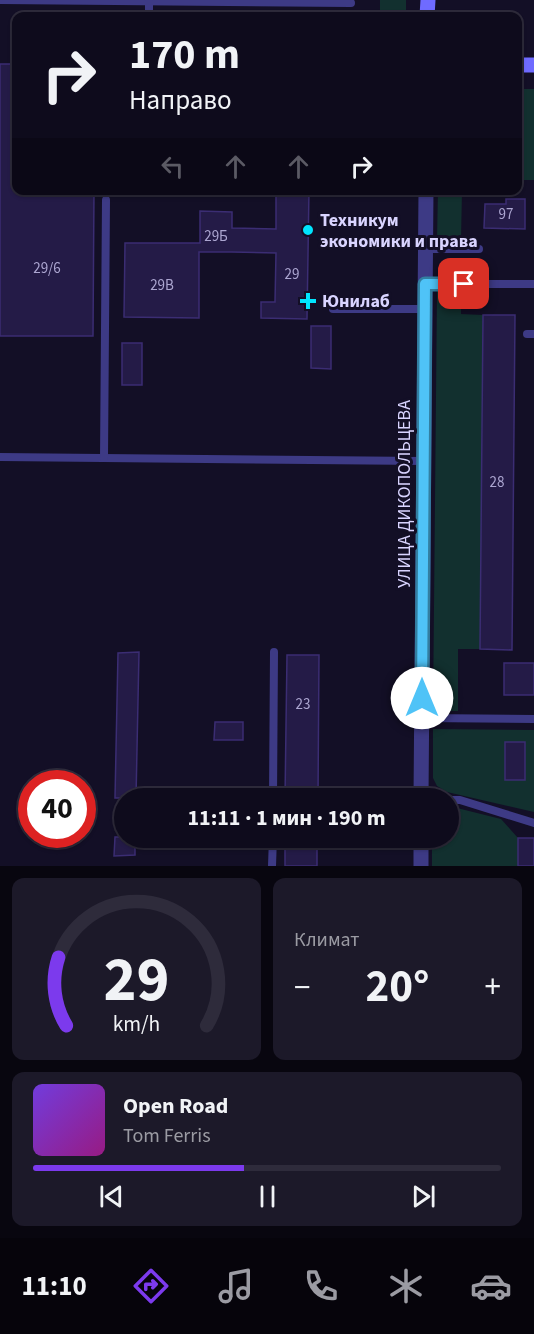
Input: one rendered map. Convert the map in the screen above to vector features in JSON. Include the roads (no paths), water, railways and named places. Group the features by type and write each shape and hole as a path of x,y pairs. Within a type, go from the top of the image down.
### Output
{"street":[{"name":"УЛИЦА ДИКОПОЛЬЦЕВА","path":"421,788 426,195"},
{"path":"421,848 421,866"}],"lane":[{"path":"2,0 351,3"},
{"path":"149,2 149,12"},
{"path":"104,458 106,200"},
{"path":"426,249 479,249"},
{"path":"425,284 534,285"},
{"path":"333,309 425,309"},
{"path":"0,457 424,461"},
{"path":"273,788 274,652"},
{"path":"422,718 534,719"},
{"path":"459,800 534,823"},
{"path":"272,866 273,848"}],"place":[{"name":"Техникум экономики и права","path":"308,230"},
{"name":"Юнилаб","path":"308,301"}]}
